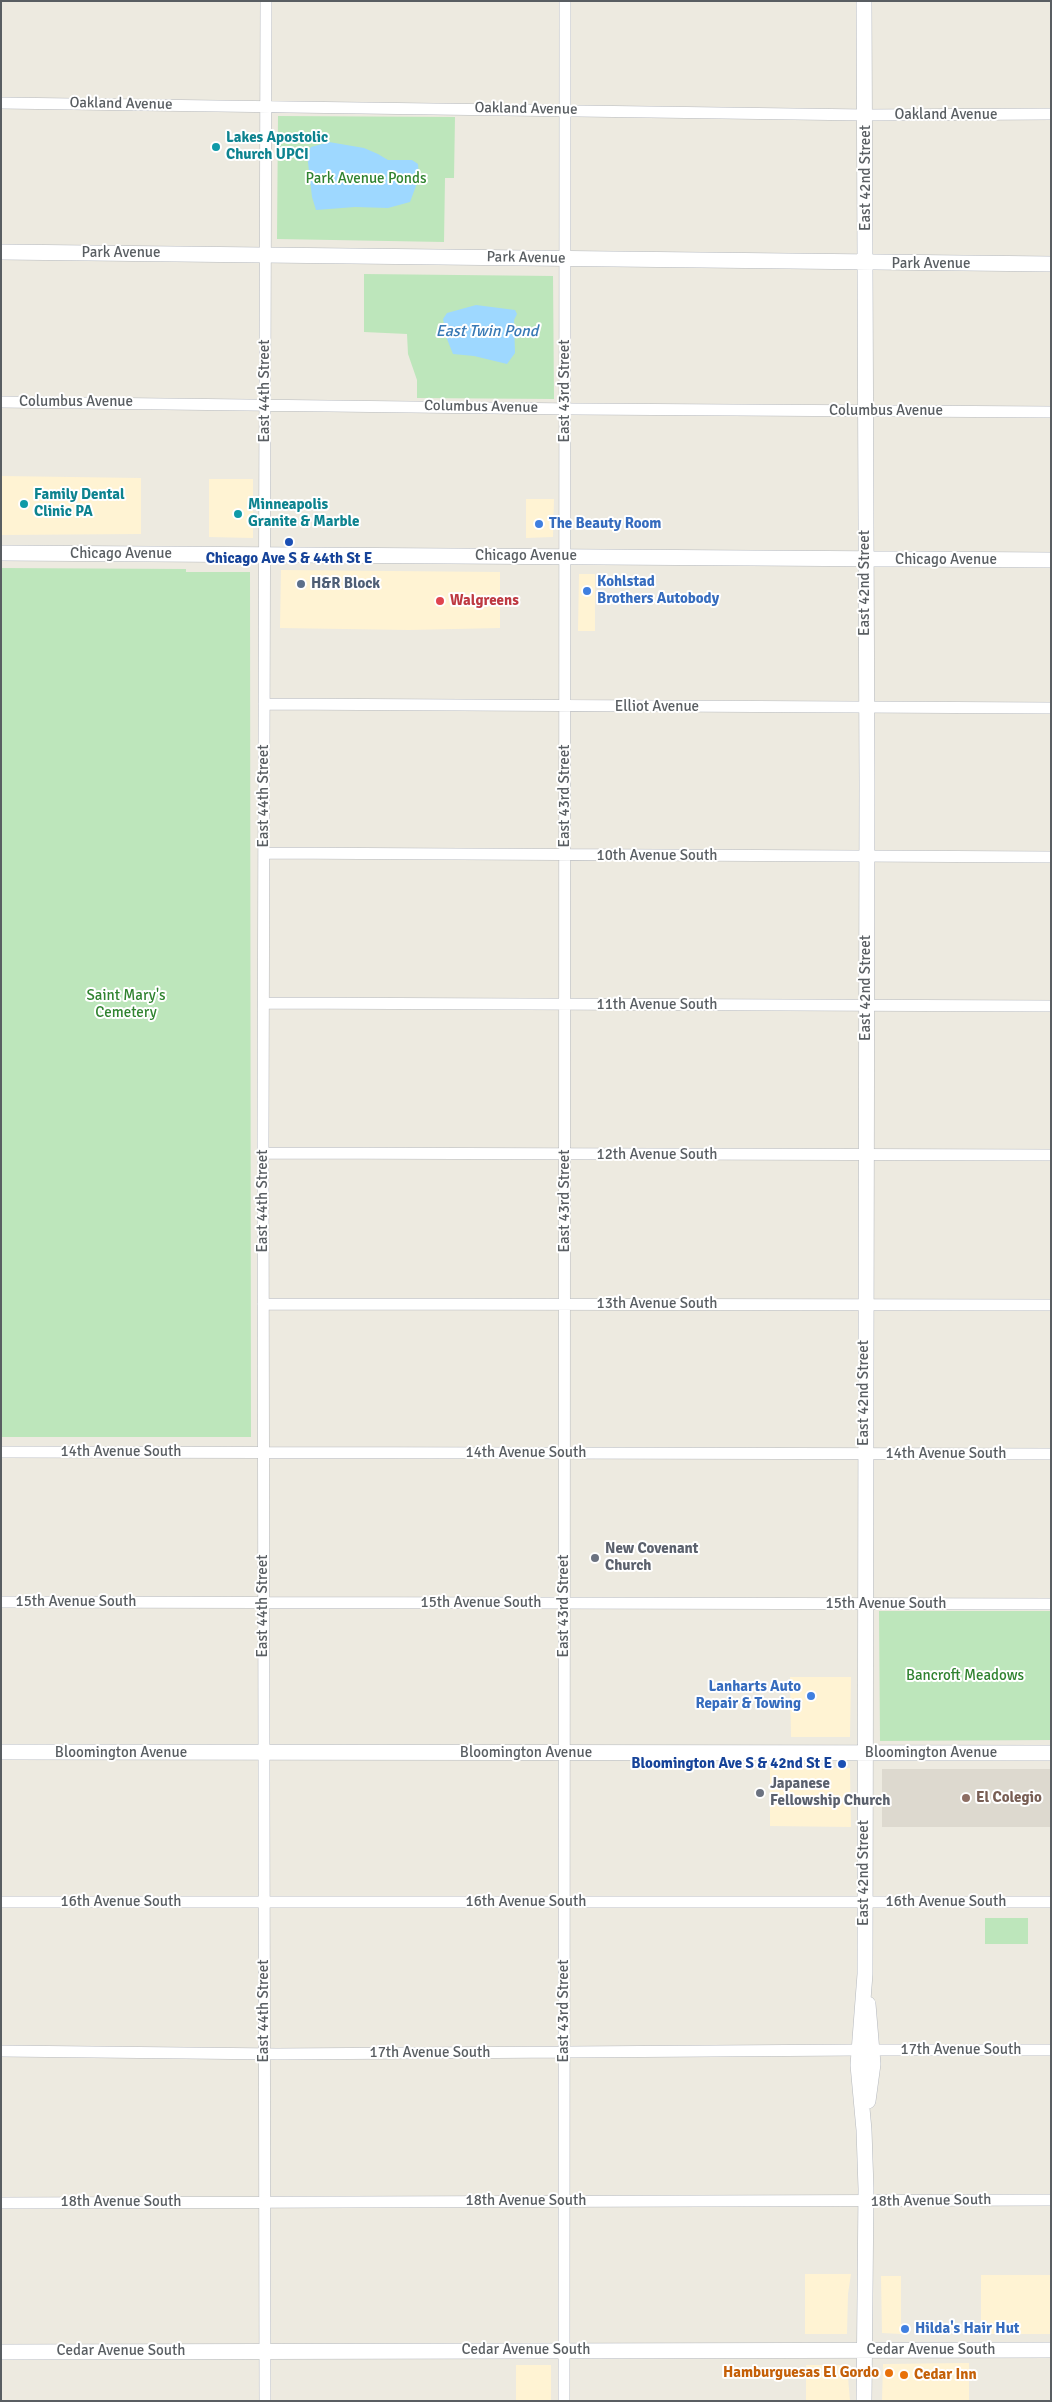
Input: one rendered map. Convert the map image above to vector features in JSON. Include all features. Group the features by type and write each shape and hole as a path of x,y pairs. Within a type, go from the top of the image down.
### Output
{"street":[{"name":"East 44th Street","path":"265,2401 263,1153 266,1"},
{"name":"East 43rd Street","path":"564,2401 565,1"},
{"name":"East 42nd Street","path":"864,1 866,115 864,1974 865,2050 872,2064 864,2130 866,2202 864,2401"},
{"name":"Oakland Avenue","path":"1,103 866,115 1051,114"},
{"name":"Park Avenue","path":"1,252 265,254 866,264 1051,264"},
{"name":"Columbus Avenue","path":"1,402 565,409 1051,412"},
{"name":"Chicago Avenue","path":"1,553 1051,560"},
{"name":"Elliot Avenue","path":"264,704 1051,708"},
{"name":"10th Avenue South","path":"264,853 1051,857"},
{"name":"11th Avenue South","path":"264,1003 1051,1006"},
{"name":"12th Avenue South","path":"263,1153 1051,1155"},
{"name":"13th Avenue South","path":"263,1304 1051,1305"},
{"name":"14th Avenue South","path":"1,1452 1051,1454"},
{"name":"15th Avenue South","path":"1,1602 1051,1604"},
{"name":"Bloomington Avenue","path":"1,1752 263,1754 1051,1753"},
{"name":"16th Avenue South","path":"1,1902 1051,1902"},
{"name":"17th Avenue South","path":"1,2051 264,2054 1051,2050"},
{"name":"18th Avenue South","path":"1,2203 1051,2200"},
{"name":"Cedar Avenue South","path":"1,2352 1051,2350"}],"shaded area":[{"path":"1,476 141,478 141,534 1,535"},
{"path":"209,479 253,479 253,538 209,537"},
{"name":"The Beauty Room","path":"526,499 554,499 553,537 526,538"},
{"path":"281,570 500,572 500,628 409,630 280,628"},
{"name":"Kohlstad Brothers Autobody","path":"579,574 595,574 595,631 578,631"},
{"path":"790,1677 851,1677 850,1737 791,1737"},
{"path":"770,1767 850,1768 851,1827 770,1826"},
{"name":"El Colegio","path":"882,1769 1051,1769 1051,1827 882,1827"},
{"path":"805,2274 851,2274 848,2294 847,2334 805,2334"},
{"path":"981,2275 1051,2275 1051,2334 981,2334"},
{"path":"881,2276 901,2276 901,2334 882,2333"},
{"path":"969,2363 969,2401 882,2401 883,2364"},
{"path":"516,2365 551,2365 551,2400 516,2400"},
{"path":"806,2365 847,2365 850,2401 806,2401"}],"green space":[{"name":"Park Avenue Ponds","path":"278,116 455,117 454,178 445,178 444,242 277,239"},
{"path":"364,274 553,276 554,399 417,398 417,380 408,354 407,334 364,332"},
{"name":"Saint Mary's Cemetery","path":"1,568 186,569 186,572 250,572 251,1437 1,1437"},
{"name":"Bancroft Meadows","path":"879,1611 1051,1611 1051,1740 880,1741"},
{"path":"985,1918 1028,1918 1028,1944 985,1944"}],"water":[{"path":"329,142 364,148 388,160 412,160 418,164 419,178 410,202 388,208 355,207 316,210 312,197 307,154 311,147"},
{"name":"East Twin Pond","path":"476,305 515,310 517,314 514,320 515,353 507,364 474,356 453,354 447,339 443,319 447,313"}],"place":[{"name":"Lakes Apostolic Church UPCI","path":"216,147"},
{"name":"Family Dental Clinic PA","path":"24,504"},
{"name":"Minneapolis Granite & Marble","path":"238,514"},
{"name":"The Beauty Room","path":"539,524"},
{"name":"Chicago Ave S & 44th St E","path":"289,542"},
{"name":"H&R Block","path":"301,584"},
{"name":"Kohlstad Brothers Autobody","path":"587,591"},
{"name":"Walgreens","path":"440,601"},
{"name":"New Covenant Church","path":"595,1558"},
{"name":"Lanharts Auto Repair & Towing","path":"811,1696"},
{"name":"Bloomington Ave S & 42nd St E","path":"842,1764"},
{"name":"Japanese Fellowship Church","path":"760,1793"},
{"name":"El Colegio","path":"966,1798"},
{"name":"Hilda's Hair Hut","path":"905,2329"},
{"name":"Hamburguesas El Gordo","path":"889,2373"},
{"name":"Cedar Inn","path":"904,2375"}]}
